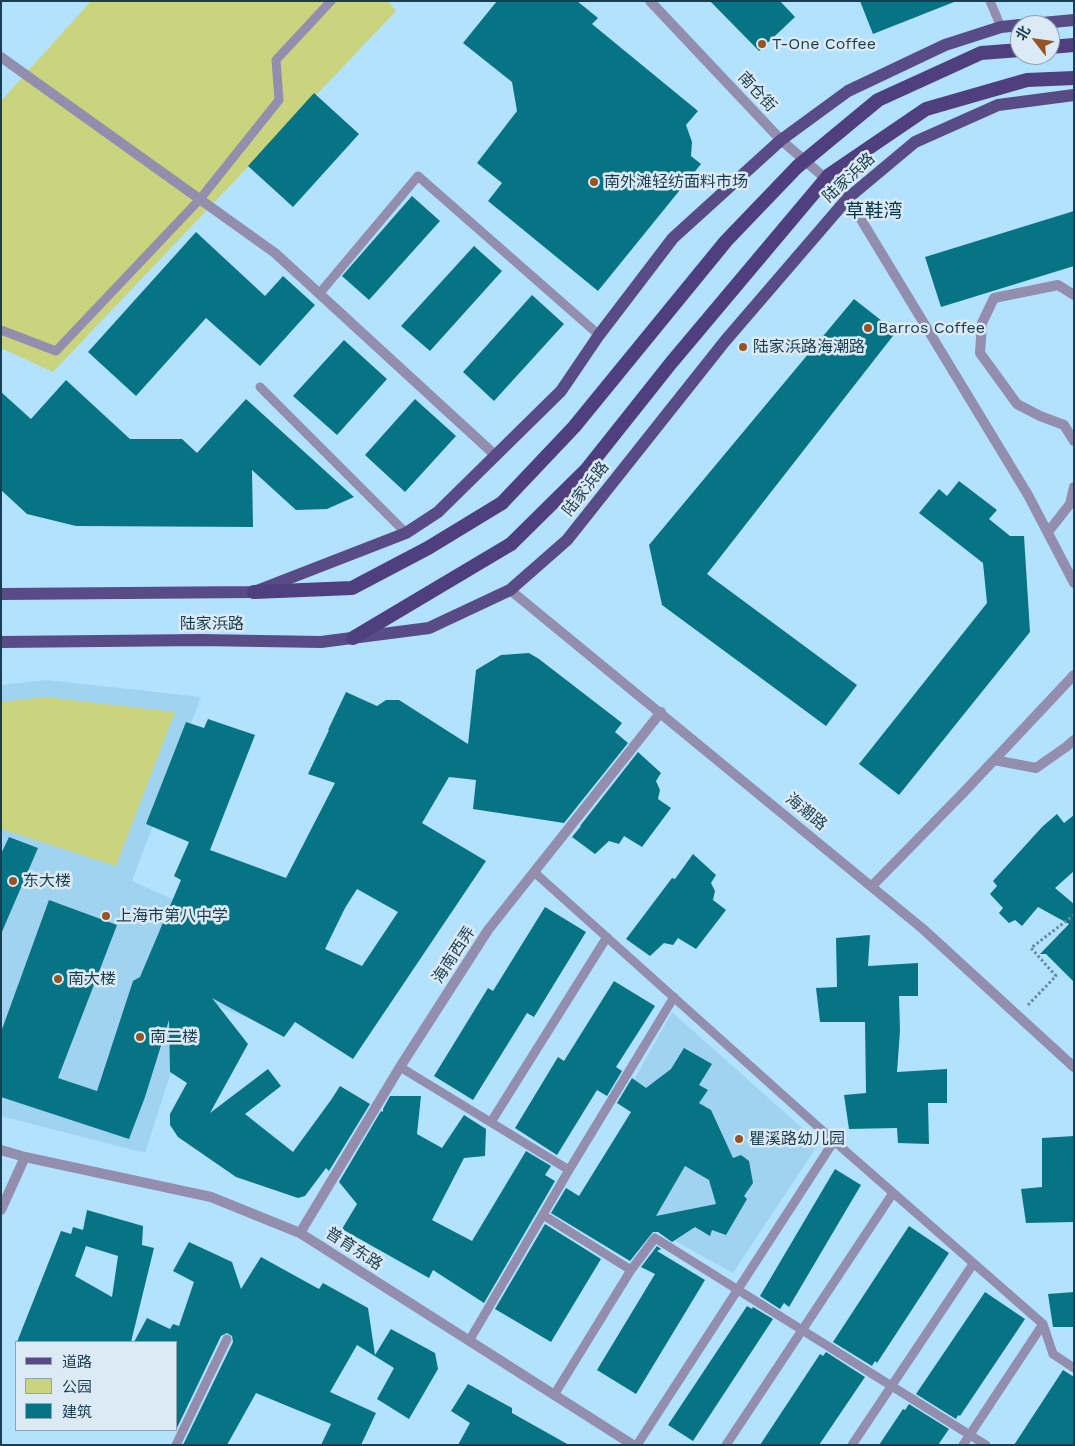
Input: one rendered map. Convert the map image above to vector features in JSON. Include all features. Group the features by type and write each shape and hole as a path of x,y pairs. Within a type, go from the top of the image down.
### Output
{"highway":[{"path":"1060,46 1074,45"},
{"path":"254,592 352,588 428,548 502,503 574,427 726,241 797,167 878,100 981,53 1010,51"},
{"path":"353,638 511,544 586,470 671,363 829,175 926,109 1027,80 1074,78"}],"main road":[{"name":"陆家浜路","path":"1060,21 1074,20"},
{"name":"陆家浜路","path":"1,594 254,592 341,560 406,533 438,512 561,391 599,335 673,238 781,140 848,91 945,45 1010,26"},
{"name":"陆家浜路","path":"1,642 201,640 321,642 428,628 510,590 567,540 725,340 848,198 914,142 998,105 1074,95"}],"street":[{"name":"南仓街","path":"650,1 781,140 848,198 1028,495 1074,583"},
{"path":"1,57 275,254 495,455"},
{"path":"1074,295 1058,285 994,298 982,323 980,353 1017,404 1040,416 1064,425 1074,440"},
{"path":"1048,532 1070,504 1074,487"},
{"name":"海潮路","path":"510,590 661,712 923,929 1074,1066"},
{"path":"872,886 1074,675"},
{"name":"海南西弄","path":"300,1233 400,1067 488,930 661,712"},
{"path":"994,760 1036,768 1074,740"},
{"name":"普育东路","path":"1,1150 25,1157 211,1197 300,1233 633,1445"},
{"path":"1,1210 25,1157"}],"lane":[{"path":"1,330 56,351 200,200 279,100 276,60 331,1"},
{"path":"990,1 1002,27"},
{"path":"319,294 418,176 599,335"},
{"path":"260,387 406,533"},
{"path":"534,872 834,1141 1043,1324 1053,1354 1074,1368"},
{"path":"491,1122 607,937"},
{"path":"469,1341 674,997"},
{"path":"400,1067 570,1170"},
{"path":"637,1445 834,1141"},
{"path":"726,1445 893,1193"},
{"path":"543,1215 631,1270"},
{"path":"554,1395 631,1270 655,1238 986,1445"},
{"path":"852,1445 973,1264"},
{"path":"963,1445 1043,1324"},
{"path":"176,1445 227,1339"}],"path":[{"path":"1018,1016 1056,976 1031,948 1074,915"}],"shaded area":[{"name":"上海市第八中学","path":"46,680 201,697 132,881 290,952 256,1021 195,998 145,1153 1,1116 1,685"},
{"name":"瞿溪路幼儿园","path":"672,1012 819,1143 733,1273 619,1210 665,1135 618,1104 634,1080"}],"green space":[{"path":"91,1 388,1 396,11 53,372 1,348 1,101"},
{"path":"45,697 175,712 116,866 1,829 1,702"}],"building":[{"name":"南外滩轻纺面料市场","path":"497,1 577,1 598,18 592,24 698,111 686,125 692,142 691,156 701,164 598,291 488,201 502,183 477,163 517,111 512,82 463,43"},
{"path":"710,1 780,1 795,17 759,51"},
{"path":"860,1 954,1 954,2 873,34"},
{"path":"314,93 359,134 293,207 248,166"},
{"path":"412,196 440,221 369,300 342,276"},
{"path":"1074,211 1074,266 941,307 925,257"},
{"path":"196,232 265,296 283,276 315,305 260,366 206,318 136,396 88,352"},
{"path":"474,246 502,271 430,351 401,326"},
{"path":"532,295 564,324 494,401 463,372"},
{"path":"854,299 896,332 707,574 857,685 826,726 662,605 649,545"},
{"path":"344,340 387,379 337,435 293,396"},
{"path":"66,380 130,439 182,439 197,453 246,399 354,497 327,509 296,510 252,470 253,527 76,526 27,514 1,490 1,392 31,419"},
{"path":"415,399 456,436 405,492 365,455"},
{"path":"959,481 997,510 989,519 1010,536 1024,536 1030,632 899,795 859,764 987,603 983,563 919,513 939,489 947,496"},
{"path":"529,653 622,723 615,732 628,743 564,823 473,809 476,780 449,777 422,823 486,861 353,1059 295,1022 284,1037 212,998 248,1044 210,1113 268,1069 281,1086 245,1114 293,1152 340,1086 370,1104 329,1171 326,1168 305,1196 298,1198 236,1177 178,1137 170,1125 170,1114 187,1083 170,1072 169,1020 145,1097 129,1139 1,1097 1,1032 49,900 117,925 58,1078 97,1091 133,981 140,977 181,880 174,876 189,842 146,824 186,722 204,728 208,719 255,735 210,850 286,878 335,783 308,774 346,692 377,706 386,700 399,700 468,744 476,670 501,655","holes":["357,889 398,912 362,966 325,949 345,908"]},
{"path":"638,752 661,773 656,781 660,790 658,799 671,808 642,847 624,836 619,844 609,841 595,854 572,837"},
{"path":"1057,814 1064,823 1074,815 1074,871 1055,888 1074,904 1074,982 1046,954 1040,954 1069,924 1038,907 1022,926 1015,920 1009,923 999,913 1003,908 990,894 997,886 993,881 1042,827"},
{"name":"东大楼","path":"9,837 38,848 1,934 1,854"},
{"path":"693,854 716,875 711,883 715,891 713,900 726,910 696,949 678,938 673,945 664,943 650,956 626,939 672,878 675,879"},
{"path":"545,907 586,932 534,1017 527,1013 473,1100 434,1076 488,988 493,991"},
{"path":"870,935 868,966 918,963 918,996 899,996 900,1031 897,1072 947,1069 947,1103 928,1103 929,1144 898,1143 897,1128 849,1129 844,1095 866,1093 865,1022 820,1022 816,988 837,987 836,938"},
{"path":"614,981 655,1006 616,1067 622,1071 607,1096 597,1090 557,1155 515,1128 558,1057 564,1061"},
{"path":"684,1048 712,1064 699,1085 708,1090 699,1103 711,1110 733,1158 741,1155 749,1161 753,1183 744,1196 747,1199 726,1235 712,1230 710,1236 695,1227 672,1242 658,1232 653,1232 630,1261 551,1213 566,1188 579,1196 631,1112 617,1103 632,1078 646,1088 671,1069","holes":["685,1166 709,1180 716,1204 656,1216"]},
{"path":"390,1096 421,1096 417,1134 442,1148 464,1115 486,1129 485,1156 464,1158 432,1220 472,1241 526,1151 551,1166 545,1175 555,1181 484,1303 433,1270 429,1278 342,1229 357,1204 339,1182 381,1111 383,1112"},
{"path":"1074,1136 1074,1222 1026,1223 1021,1189 1042,1187 1042,1138"},
{"path":"835,1169 861,1185 789,1307 784,1303 780,1309 760,1296"},
{"path":"87,1210 143,1226 142,1245 154,1248 131,1341 17,1341 61,1231 71,1234 73,1227 83,1230","holes":["86,1246 118,1256 112,1297 75,1276"]},
{"path":"545,1224 601,1259 551,1342 495,1309"},
{"path":"909,1226 949,1253 877,1363 875,1361 872,1366 833,1342"},
{"path":"189,1242 232,1262 241,1289 261,1257 319,1289 323,1283 368,1308 375,1355 391,1329 435,1353 438,1369 409,1419 377,1399 394,1368 357,1345 330,1392 376,1413 361,1445 321,1445 331,1424 256,1393 227,1445 183,1445 233,1342 232,1336 227,1333 221,1336 178,1426 178,1341 135,1341 147,1318 170,1329 173,1324 179,1326 194,1282 173,1271"},
{"path":"657,1246 661,1249 657,1251 705,1280 636,1394 597,1370 655,1274 641,1267"},
{"path":"985,1292 1025,1319 960,1416 958,1415 956,1419 916,1394"},
{"path":"1074,1292 1074,1327 1053,1327 1048,1294"},
{"path":"747,1306 752,1309 753,1307 773,1319 693,1441 668,1425"},
{"path":"826,1352 865,1377 819,1445 760,1445 820,1354 823,1356"},
{"path":"1063,1370 1074,1377 1074,1445 1014,1445"},
{"path":"468,1384 512,1408 512,1413 569,1445 458,1445 470,1423 451,1411"},
{"path":"909,1404 949,1429 938,1445 879,1445 903,1409 905,1410"}],"place":[{"name":"T-One Coffee","path":"762,44"},
{"name":"南外滩轻纺面料市场","path":"594,182"},
{"name":"Barros Coffee","path":"868,328"},
{"name":"陆家浜路海潮路","path":"743,347"},
{"name":"东大楼","path":"13,881"},
{"name":"上海市第八中学","path":"106,916"},
{"name":"南大楼","path":"58,979"},
{"name":"南二楼","path":"140,1037"},
{"name":"瞿溪路幼儿园","path":"739,1139"}],"district":[{"name":"草鞋湾","path":"874,211"}]}
